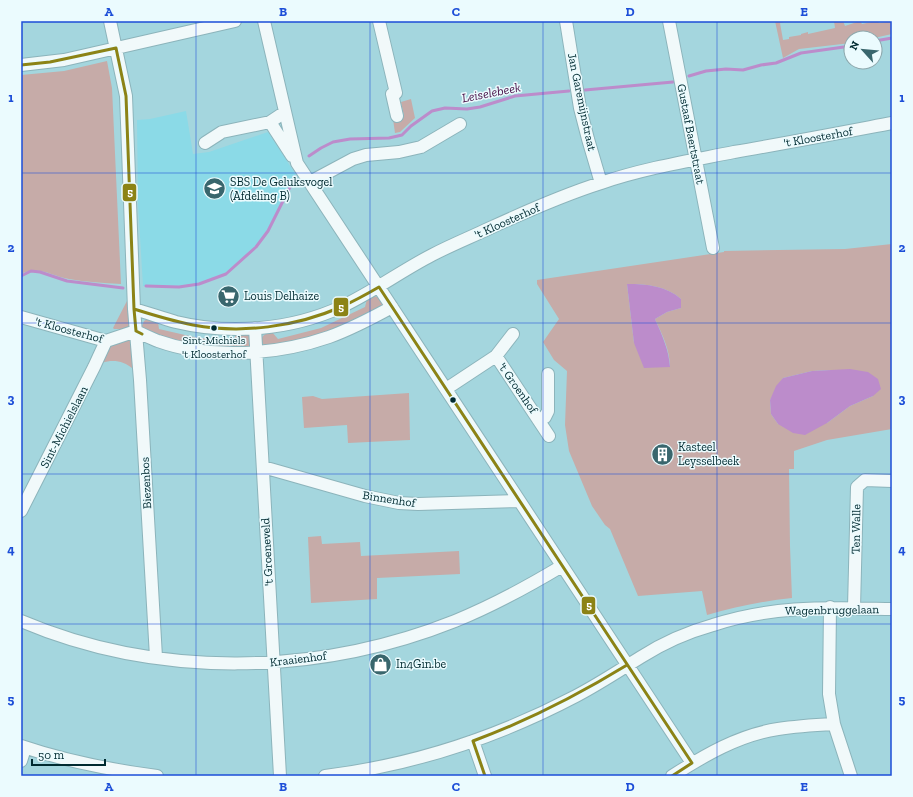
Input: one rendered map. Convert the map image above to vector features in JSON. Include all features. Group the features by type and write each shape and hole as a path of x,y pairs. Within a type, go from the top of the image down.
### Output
{"street":[{"path":"110,21 126,96 134,309"},
{"path":"21,65 50,62 235,21"},
{"path":"264,21 297,163"},
{"path":"379,21 396,93 392,94 397,116"},
{"name":"Jan Garemijnstraat","path":"566,21 580,108 601,183"},
{"name":"Gustaaf Baertstraat","path":"669,21 712,248"},
{"path":"205,143 222,132 270,122 285,112"},
{"path":"270,122 692,763"},
{"name":"'t Kloosterhof","path":"134,309 177,322 195,325 229,328 255,328 286,325 341,307 379,287 408,268 448,247 556,199 601,183 660,166 892,123"},
{"path":"310,182 353,159 366,155 399,152 421,147 460,124"},
{"path":"136,331 158,341 205,351 256,352 298,346 330,337 366,321 392,307"},
{"name":"Biezenbos","path":"134,309 140,380 156,658"},
{"name":"'t Kloosterhof","path":"21,317 106,341 136,331"},
{"name":"'t Groeneveld","path":"255,328 280,776"},
{"name":"'t Groenhof","path":"446,389 496,356 513,334"},
{"name":"Sint-Michielslaan","path":"21,511 106,341"},
{"name":"'t Groenhof","path":"496,356 540,420 549,436"},
{"name":"'t Groenhof","path":"540,420 545,417 548,411 548,374"},
{"name":"Binnenhof","path":"263,467 362,495 399,503 418,504 519,501"},
{"name":"Ten Walle","path":"854,608 857,486 865,480 892,480"},
{"name":"Kraaienhof","path":"21,621 89,644 156,658 213,663 274,663 342,654 420,634 490,606 562,566"},
{"path":"830,608 829,694 834,724 851,776"},
{"name":"Wagenbruggelaan","path":"325,776 394,764 437,753 509,728 578,695 627,665 669,642 726,620 792,609 892,609"},
{"path":"672,776 721,747 749,736 778,729 834,724"},
{"path":"473,741 485,776"},
{"path":"21,761 23,747 84,764 157,776"}],"shaded area":[{"path":"775,21 789,21 780,23 783,40 808,32 808,34 835,28 834,21 843,21 845,26 860,21 862,24 876,21 879,23 892,21 892,34 883,36 883,30 843,30 843,44 799,49 783,58"},
{"path":"107,61 112,88 121,284 75,280 39,271 21,274 21,75 64,71"},
{"path":"411,99 415,118 400,132 395,133 393,119 404,116 401,102"},
{"name":"SBS De Geluksvogel (Afdeling B)","path":"186,111 193,154 209,152 268,132 296,175 268,231 256,247 226,274 199,284 179,287 143,286 138,203 137,120 150,119"},
{"path":"892,244 892,429 827,440 794,451 794,469 789,469 792,598 728,609 707,615 702,591 638,596 610,529 605,525 592,506 569,451 565,425 567,371 554,360 543,342 559,319 537,284 537,280 724,251 845,249","holes":["627,284 656,287 669,291 681,299 681,308 667,312 655,319 667,348 670,367 634,343","831,370 873,396 850,406 827,423 778,424 771,414 770,400 783,378 812,371"]},
{"path":"627,284 656,287 669,291 681,299 681,308 667,312 655,319 667,349 670,367 644,368 634,343"},
{"path":"371,296 380,297 383,302 383,307 326,335 268,348 262,343 263,336 268,333 272,332 278,339 321,328 365,307 367,299"},
{"path":"129,297 130,326 125,329 114,329 113,328"},
{"path":"149,318 158,322 159,329 198,338 233,340 239,333 247,334 250,337 250,342 248,348 228,350 172,341 144,331 142,326 144,321"},
{"path":"131,338 133,369 126,364 118,362 110,361 102,363 110,345"},
{"path":"850,369 868,372 878,379 881,389 873,396 850,406 827,423 805,435 793,433 778,424 771,414 770,400 776,386 783,378 812,371"},
{"path":"409,393 410,440 348,443 347,425 304,428 302,397 313,396 322,399"},
{"path":"321,536 322,544 360,542 361,556 459,551 460,574 377,578 377,599 311,603 308,537"}],"waterway":[{"name":"Leiselebeek","path":"883,40 892,38"},
{"name":"Leiselebeek","path":"689,76 706,71 726,69 743,70 776,63 801,53 843,47"},
{"name":"Leiselebeek","path":"585,90 673,82"},
{"name":"Leiselebeek","path":"309,156 333,142 350,139 389,138 402,135 411,126 432,111 445,108 467,109 480,107 515,96 569,91"},
{"name":"Leiselebeek","path":"146,286 179,287 199,284 226,274 256,247 268,231 295,177"},
{"name":"Leiselebeek","path":"21,276 31,271 40,272 67,281 123,288"}],"transit line":[{"name":"5","path":"116,48 126,96 134,309 136,331 142,334"},
{"name":"5","path":"21,65 50,62 116,48"},
{"name":"5","path":"134,309 193,325 212,328 249,329 305,320 346,305 379,287 692,763 672,776"},
{"name":"5","path":"485,776 473,741 552,707 627,665"}],"place":[{"name":"SBS De Geluksvogel (Afdeling B)","path":"214,189"},
{"name":"Louis Delhaize","path":"229,296"},
{"name":"Sint-Michiels 't Kloosterhof","path":"214,328"},
{"name":"Kasteel Leysselbeek","path":"663,454"},
{"name":"In4Gin.be","path":"380,664"}]}
